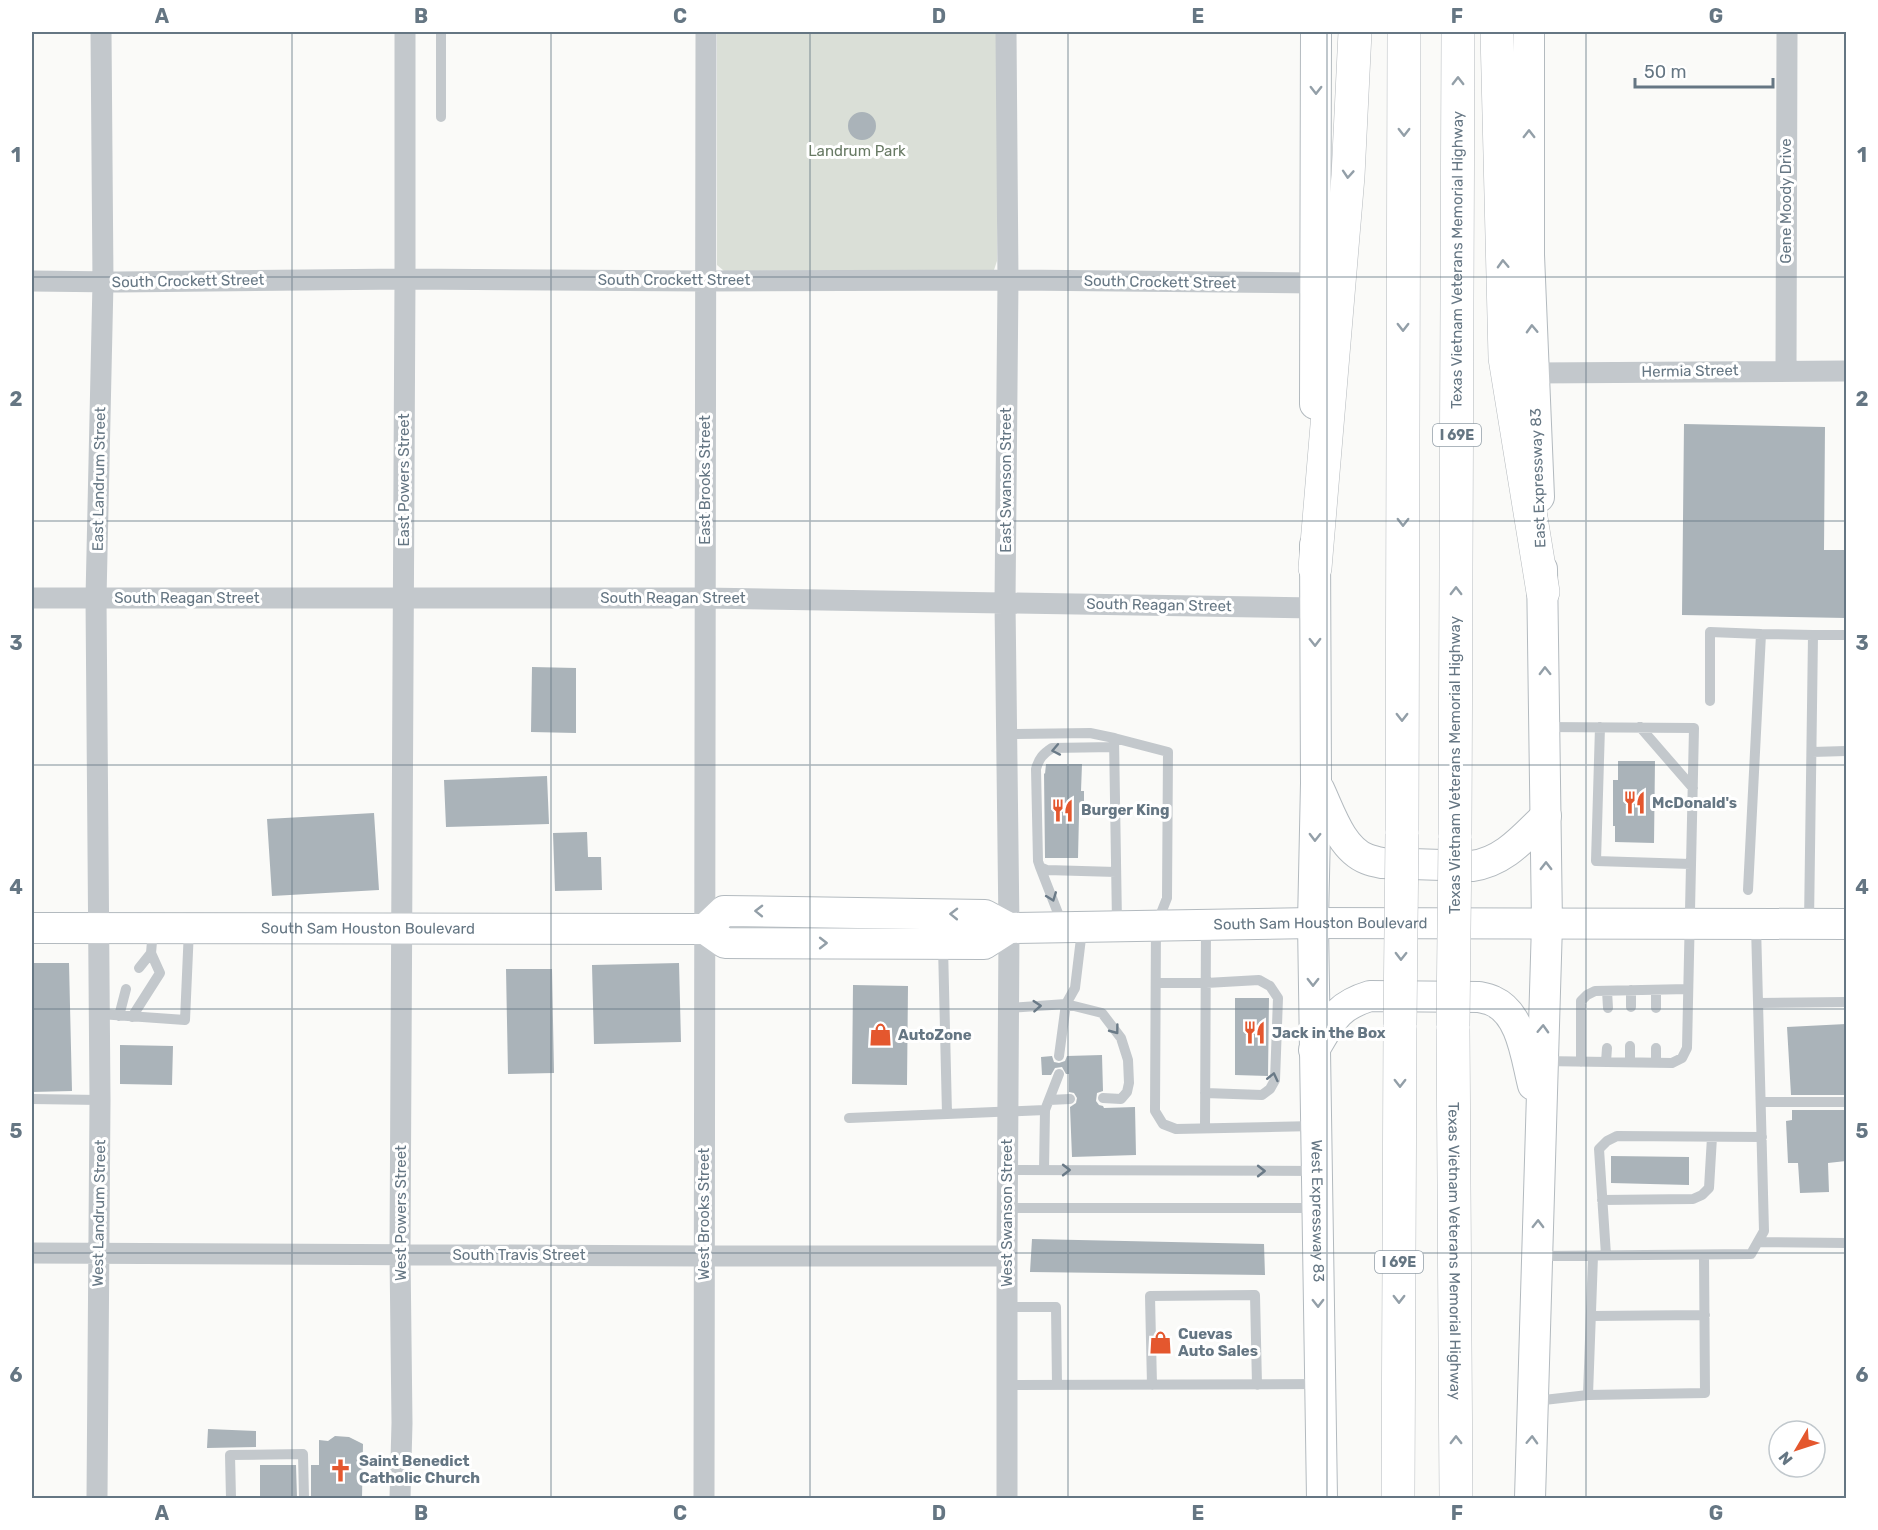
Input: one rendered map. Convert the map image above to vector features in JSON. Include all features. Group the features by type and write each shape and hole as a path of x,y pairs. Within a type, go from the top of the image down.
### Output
{"highway":[{"path":"1315,568 1348,176 1355,32"},
{"name":"I 69E","path":"1398,1498 1404,32"},
{"name":"Texas Vietnam Veterans Memorial Highway","path":"1456,1498 1453,1026 1458,32"},
{"path":"1497,32 1505,358 1543,592"}],"main road":[{"path":"1313,923 1316,783 1314,608 1316,32"},
{"name":"East Expressway 83","path":"1529,32 1529,255 1543,592 1547,924"},
{"path":"1316,783 1347,842 1367,859 1382,863 1483,865 1508,852 1546,816"},
{"name":"South Sam Houston Boulevard","path":"705,930 724,910 985,915 1009,928 1313,923 1846,924"},
{"name":"West Expressway 83","path":"1313,923 1322,1498"},
{"path":"1530,1498 1547,924"},
{"name":"South Sam Houston Boulevard","path":"32,928 100,927 152,940 189,927 402,928 705,930 725,943 984,944 1009,928"},
{"path":"1314,1050 1334,1016 1355,1000 1370,996 1479,997 1494,1002 1512,1018 1541,1111"}],"street":[{"name":"East Landrum Street","path":"100,927 96,598 103,282 101,32"},
{"name":"East Powers Street","path":"402,928 405,32"},
{"name":"East Brooks Street","path":"705,930 706,32"},
{"name":"East Swanson Street","path":"1006,32 1008,280 1005,602 1009,928"},
{"name":"Gene Moody Drive","path":"1786,32 1786,370"},
{"name":"South Crockett Street","path":"32,281 1008,280 1316,284"},
{"name":"Hermia Street","path":"1534,373 1846,370"},
{"name":"South Reagan Street","path":"32,598 705,598 1314,608"},
{"name":"West Landrum Street","path":"97,1498 100,1100 109,1015 100,927"},
{"name":"West Powers Street","path":"400,1498 402,928"},
{"name":"West Swanson Street","path":"1007,1498 1009,928"},
{"name":"West Brooks Street","path":"704,1498 705,930"},
{"name":"South Travis Street","path":"32,1253 1007,1256"}],"lane":[{"path":"441,32 441,117"},
{"path":"1710,701 1710,632 1846,635"},
{"path":"1748,890 1761,634"},
{"path":"1809,925 1813,635"},
{"path":"1542,1061 1672,1063 1682,1058 1687,1048 1694,728 1545,727"},
{"path":"1600,727 1596,861 1691,864"},
{"path":"1640,727 1693,788"},
{"path":"1007,734 1090,733 1114,742 1168,752 1167,898 1156,926 1155,1111 1163,1124 1176,1129 1315,1126"},
{"path":"1059,1056 1066,1004 1075,988 1073,927 1038,861 1036,769 1044,753 1052,748 1114,742"},
{"path":"1114,742 1118,926"},
{"path":"1812,752 1846,751"},
{"path":"1040,867 1047,870 1116,872"},
{"path":"1205,1128 1206,925"},
{"path":"1537,1256 1751,1254 1764,1231 1756,925"},
{"path":"126,989 109,1015 185,1020 189,927"},
{"path":"139,968 152,940"},
{"path":"132,1017 160,973 152,940"},
{"path":"942,944 947,1114"},
{"path":"1156,983 1259,980 1270,986 1278,998 1275,1080 1270,1089 1262,1095 1205,1093"},
{"path":"1581,1062 1581,1001 1587,995 1595,991 1688,989"},
{"path":"1631,1007 1632,990"},
{"path":"1656,990 1656,1008"},
{"path":"1607,991 1608,1008"},
{"path":"1758,1003 1846,1002"},
{"path":"1009,1008 1066,1004 1102,1013 1121,1038 1128,1060 1129,1083 1127,1092 1121,1099 1103,1098"},
{"path":"1630,1046 1630,1062"},
{"path":"1656,1047 1656,1062"},
{"path":"1606,1062 1607,1048"},
{"path":"1044,1170 1045,1110 1059,1074"},
{"path":"32,1099 100,1100"},
{"path":"1049,1100 1070,1099"},
{"path":"1761,1102 1846,1102"},
{"path":"849,1118 1045,1110"},
{"path":"1606,1255 1599,1149 1607,1141 1617,1136 1762,1137"},
{"path":"1602,1200 1693,1200 1702,1195 1709,1188 1712,1137"},
{"path":"1007,1170 1316,1171"},
{"path":"1007,1208 1317,1208"},
{"path":"1758,1242 1846,1242"},
{"path":"1533,1401 1588,1395 1705,1393 1704,1255"},
{"path":"1588,1395 1593,1256"},
{"path":"1152,1385 1150,1296 1255,1295 1257,1385"},
{"path":"1007,1307 1056,1307 1058,1385"},
{"path":"1591,1316 1705,1315"},
{"path":"1007,1385 1320,1384"},
{"path":"231,1498 230,1455 303,1454 304,1498"}],"green space":[{"name":"Landrum Park","path":"717,32 997,32 997,261 994,270 724,271 717,265"}],"building":[{"path":"862,112 872,116 876,126 872,136 862,140 852,136 848,126 852,116"},
{"path":"1684,424 1825,427 1824,550 1846,550 1846,618 1682,615"},
{"path":"532,667 576,668 576,733 531,732"},
{"name":"McDonald's","path":"1618,761 1655,761 1654,843 1615,842 1613,780 1618,780"},
{"name":"Burger King","path":"1046,764 1082,764 1081,791 1084,791 1084,815 1079,815 1078,858 1045,858 1044,773"},
{"path":"547,776 549,824 446,827 444,780"},
{"path":"374,813 379,890 272,896 267,819"},
{"path":"587,832 588,857 601,857 602,890 555,891 553,833"},
{"path":"32,963 69,963 72,1091 32,1092"},
{"path":"679,963 681,1042 594,1044 592,965"},
{"path":"506,969 552,969 554,1073 508,1074"},
{"name":"AutoZone","path":"853,985 908,986 907,1085 852,1084"},
{"name":"Jack in the Box","path":"1235,998 1269,998 1268,1076 1235,1075"},
{"path":"1846,1024 1846,1095 1791,1095 1787,1027"},
{"path":"120,1045 173,1046 172,1085 120,1084"},
{"path":"1102,1055 1103,1091 1097,1093 1096,1101 1104,1108 1135,1107 1136,1155 1072,1157 1070,1107 1076,1103 1077,1098 1074,1093 1069,1092 1069,1074 1066,1074 1062,1067 1055,1068 1051,1075 1042,1075 1041,1057 1052,1056 1054,1062 1059,1063 1065,1061 1067,1056"},
{"path":"1792,1110 1846,1110 1846,1161 1828,1163 1829,1192 1800,1193 1798,1163 1788,1163 1786,1121 1792,1120"},
{"path":"1611,1156 1689,1157 1689,1185 1611,1183"},
{"path":"1032,1239 1264,1244 1265,1275 1030,1272"},
{"path":"208,1429 256,1431 256,1447 207,1448"},
{"name":"Saint Benedict Catholic Church","path":"335,1436 349,1437 363,1444 362,1498 311,1498 311,1465 319,1465 319,1440 328,1441"},
{"path":"260,1465 296,1465 297,1498 260,1498"}],"place":[{"name":"McDonald's","path":"1634,803"},
{"name":"Burger King","path":"1063,810"},
{"name":"Jack in the Box","path":"1254,1033"},
{"name":"AutoZone","path":"880,1035"},
{"name":"Cuevas Auto Sales","path":"1160,1343"},
{"name":"Saint Benedict Catholic Church","path":"341,1470"}]}
